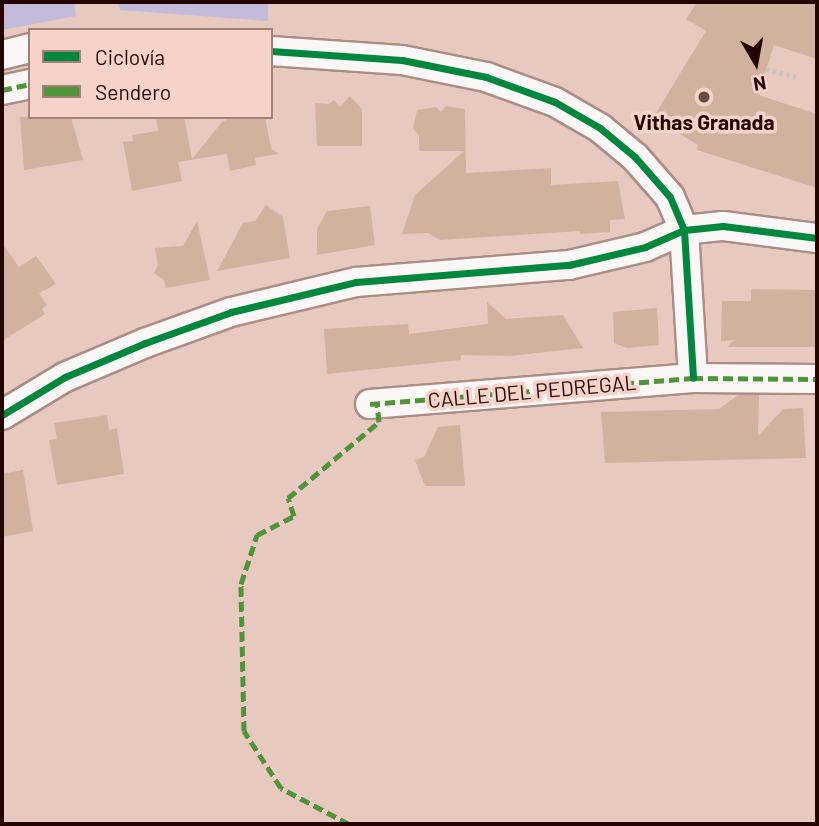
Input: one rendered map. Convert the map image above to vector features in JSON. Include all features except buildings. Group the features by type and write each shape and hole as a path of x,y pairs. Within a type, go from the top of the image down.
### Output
{"street":[{"path":"2,55 28,48"},
{"path":"273,51 402,60 486,77 555,102 600,128 635,157 670,197 684,230 693,378"},
{"path":"2,90 28,84"},
{"path":"2,415 65,377 231,312 356,282 569,265 645,247 684,230 723,226 817,238"},
{"name":"CALLE DEL PEDREGAL","path":"370,404 693,378 817,379"}],"path":[{"path":"766,69 796,77"}],"shaded area":[{"path":"2,2 74,2 76,16 2,30"},
{"path":"118,2 268,2 268,21 120,10"}],"marked path":[{"path":"2,90 28,84"},
{"path":"370,404 693,378 817,379"},
{"path":"349,824 281,788 244,731 241,584 257,535 294,516 288,498 379,422 377,404"}],"cycle path":[{"path":"273,51 402,60 486,77 555,102 600,128 635,157 670,197 684,230 693,378"},
{"path":"2,415 65,377 145,343 231,312 356,282 569,265 645,247 684,230 723,226 817,238"}],"place":[{"name":"Vithas Granada","path":"704,97"}]}
